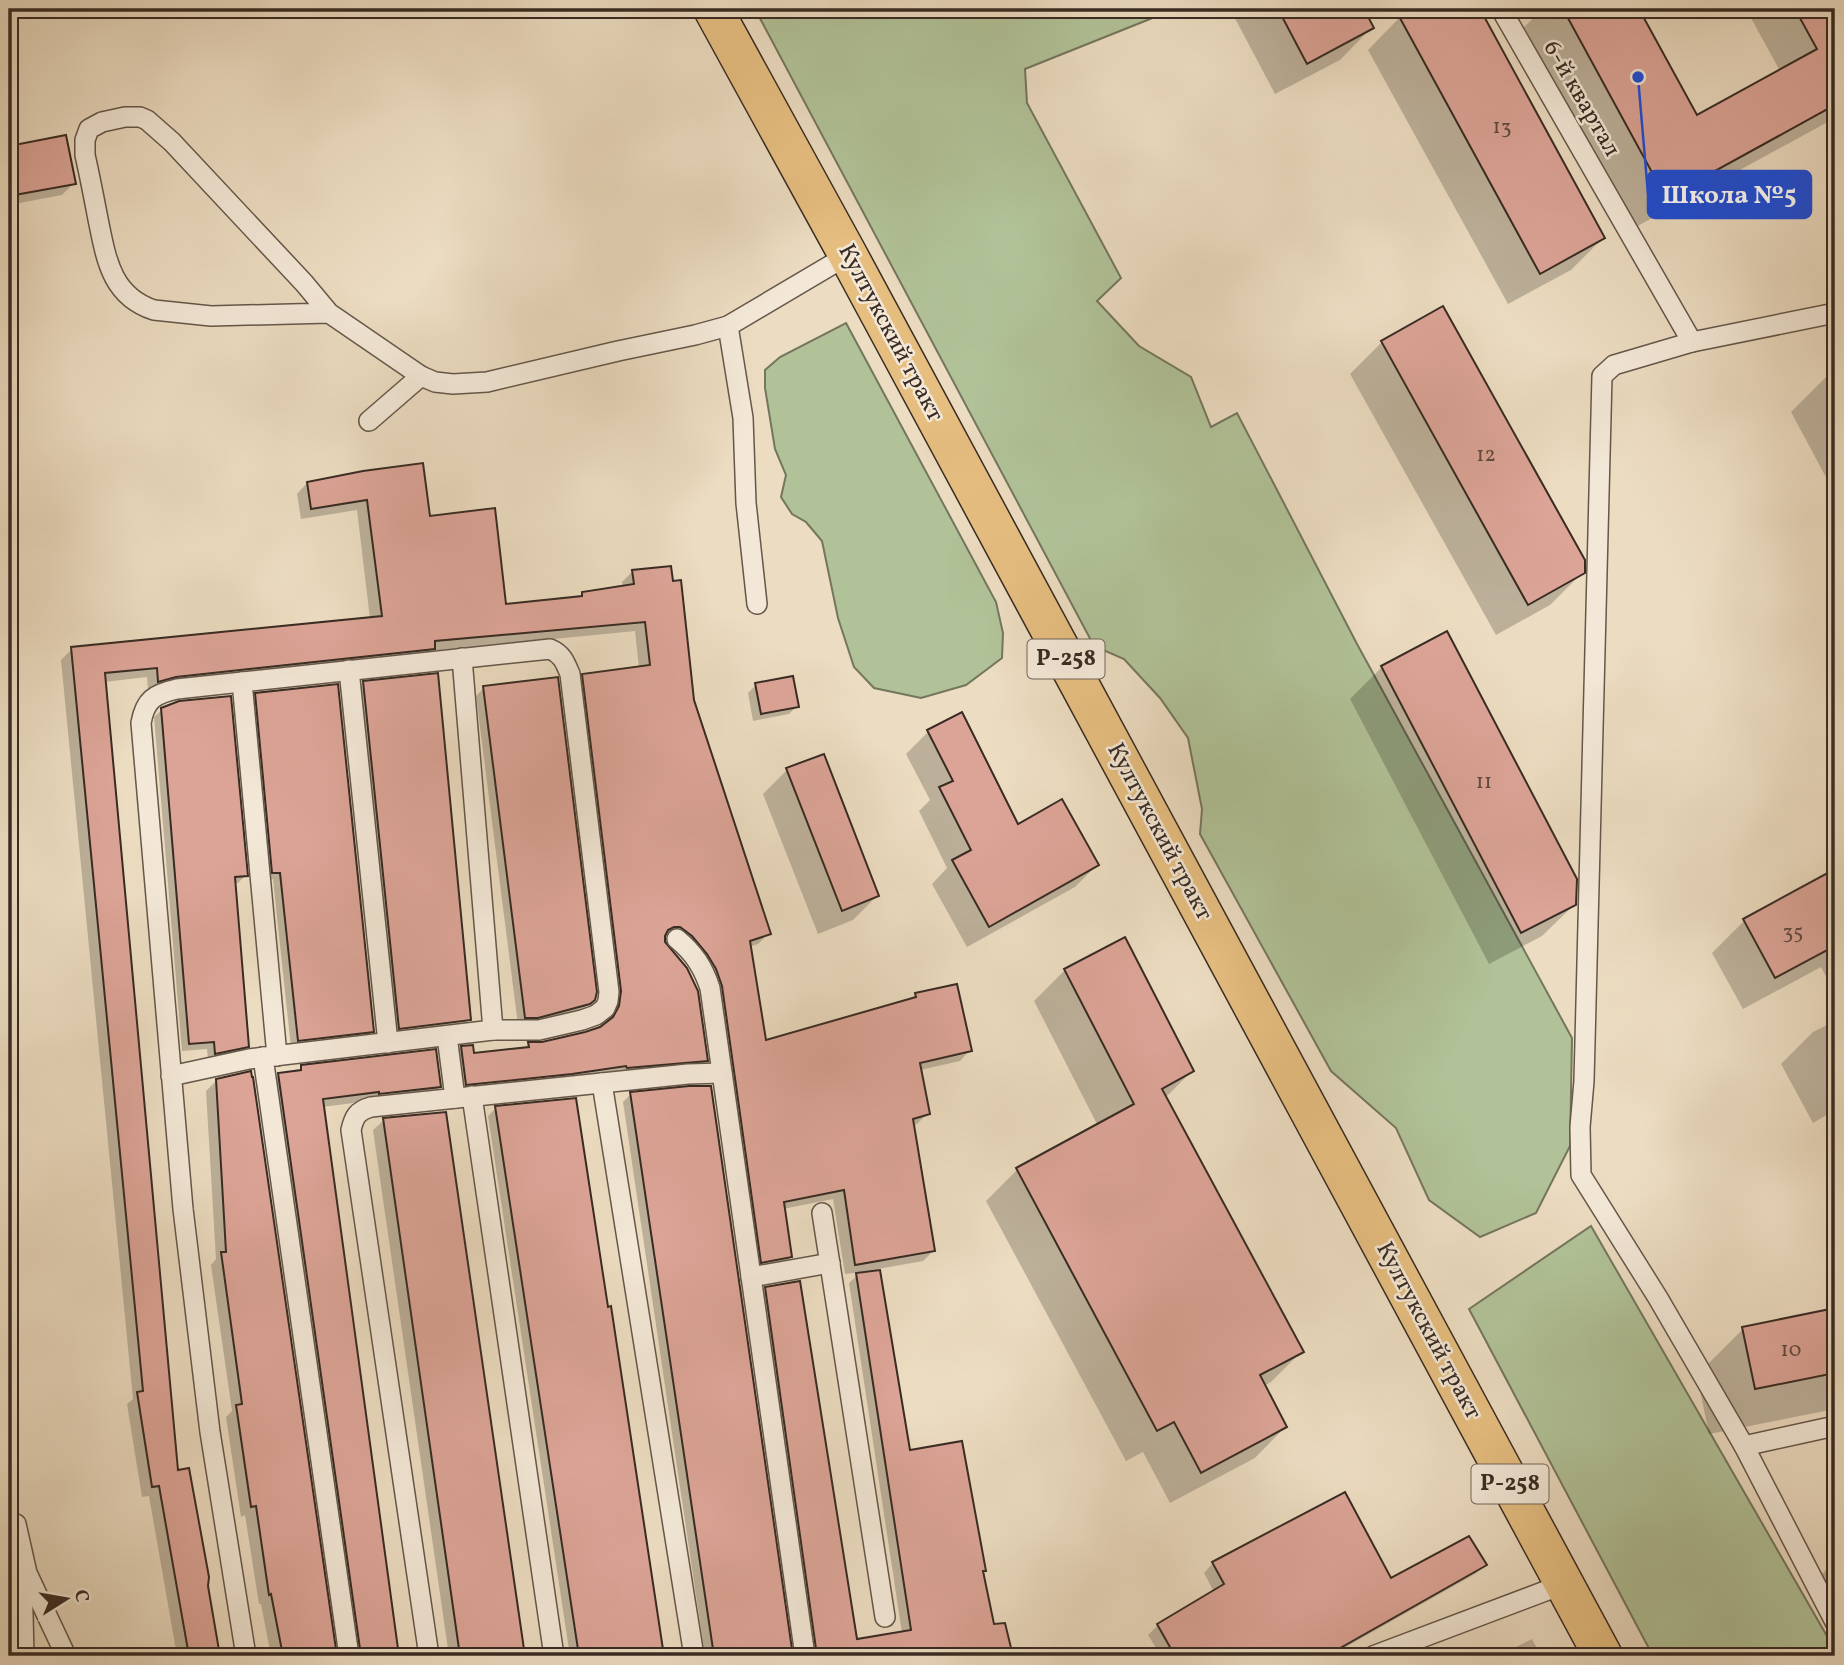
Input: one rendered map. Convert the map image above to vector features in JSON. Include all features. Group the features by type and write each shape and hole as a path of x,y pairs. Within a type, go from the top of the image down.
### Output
{"main road":[{"name":"Култукский тракт","path":"713,9 1603,1656"}],"lane":[{"name":"6-й квартал","path":"1501,9 1692,342"},
{"path":"329,313 211,316 153,310 131,298 119,285 107,262 85,155 85,140 89,129 102,122 125,117 147,120 172,142 329,313 421,376 435,382 487,382 728,326 848,255"},
{"path":"1835,313 1692,342 1614,365 1602,376 1584,1081 1580,1127 1581,1175 1658,1298 1744,1446 1835,1622"},
{"path":"728,326 743,418 746,503 757,604"},
{"path":"369,421 421,376"},
{"path":"171,1076 226,1063 270,1057 493,1030 539,1030 582,1020 605,1008 609,992 570,674 565,660 558,652 550,649 177,689 162,692 143,709 141,723 171,1076 183,1209 209,1419 246,1656"},
{"path":"462,658 493,1030"},
{"path":"349,670 388,1043"},
{"path":"243,682 270,1057 349,1656"},
{"path":"677,939 699,961 710,988 805,1656"},
{"path":"447,1036 464,1097 554,1656"},
{"path":"429,1656 351,1130 353,1119 360,1110 371,1107 722,1073"},
{"path":"603,1083 694,1656"},
{"path":"822,1213 885,1617"},
{"path":"751,1277 830,1263"},
{"path":"1744,1446 1835,1426"},
{"path":"16,1524 22,1554 34,1590 66,1656"},
{"path":"22,1554 24,1656"},
{"path":"1373,1656 1564,1584"}],"green space":[{"path":"755,9 1175,9 1025,69 1027,103 1121,278 1097,301 1139,346 1191,377 1211,427 1237,413 1357,644 1572,1038 1570,1146 1536,1213 1480,1237 1429,1200 1396,1128 1331,1071 1200,834 1202,809 1188,738 1160,698 1124,659 1094,646"},
{"path":"846,323 996,602 1003,633 1002,658 966,685 921,698 874,688 854,667 838,618 822,541 806,522 792,514 781,497 786,475 775,449 765,388 765,370 780,357"},
{"path":"1591,1226 1835,1650 1835,1656 1653,1656 1469,1309"}],"building":[{"path":"1278,9 1364,9 1374,28 1307,64"},
{"path":"1395,9 1480,9 1605,238 1540,274"},
{"path":"1563,9 1639,9 1697,115 1817,49 1795,9 1835,9 1835,105 1666,198"},
{"path":"66,135 76,184 9,196 9,146"},
{"path":"1443,306 1585,560 1585,573 1528,605 1381,341"},
{"path":"423,463 430,516 495,508 506,604 582,596 582,592 634,584 632,570 671,566 673,581 681,580 694,700 771,934 750,941 766,1040 916,997 915,993 957,984 972,1051 920,1063 930,1114 913,1119 935,1251 855,1265 844,1190 784,1202 792,1257 761,1263 722,986 707,954 692,936 680,927 668,930 665,942 687,968 698,991 708,1061 626,1066 466,1085 461,1046 473,1045 474,1053 529,1047 528,1042 542,1042 600,1027 613,1017 619,1006 621,991 582,674 650,665 645,622 435,641 435,649 176,677 158,682 157,668 105,673 178,1470 189,1468 220,1656 189,1656 159,1486 152,1487 137,1392 143,1391 71,647 382,616 367,500 311,509 307,482"},
{"path":"1447,631 1577,879 1576,905 1521,933 1381,666"},
{"path":"438,673 471,1020 399,1029 363,681"},
{"path":"793,676 799,707 761,714 755,683"},
{"path":"558,677 597,992 595,1000 590,1004 538,1018 525,1018 483,686"},
{"path":"338,684 374,1032 298,1041 280,873 272,873 255,693"},
{"path":"231,696 248,876 235,877 249,1047 215,1054 214,1042 189,1044 161,708 179,701"},
{"path":"962,712 1018,824 1062,799 1099,865 989,927 952,860 971,850 939,787 953,781 927,730"},
{"path":"824,754 879,896 842,911 786,768"},
{"path":"1835,869 1835,946 1775,978 1743,919"},
{"path":"1125,937 1194,1071 1162,1089 1304,1352 1260,1375 1287,1427 1201,1473 1174,1422 1157,1431 1016,1168 1134,1104 1064,969"},
{"path":"436,1049 441,1087 323,1099 399,1656 361,1656 278,1073 301,1070 301,1065"},
{"path":"251,1071 337,1656 283,1656 271,1594 269,1595 256,1506 251,1507 236,1405 242,1404 221,1252 226,1252 216,1079"},
{"path":"711,1086 793,1656 714,1656 630,1092"},
{"path":"576,1098 608,1307 611,1306 664,1656 579,1656 495,1106"},
{"path":"446,1112 525,1656 460,1656 383,1118"},
{"path":"880,1270 910,1450 962,1441 994,1624 1005,1623 1013,1656 817,1656 765,1287 800,1281 857,1639 911,1630 856,1273"},
{"path":"1835,1308 1835,1373 1755,1389 1742,1327"},
{"path":"1345,1492 1391,1578 1469,1536 1487,1565 1326,1656 1175,1656 1157,1624 1224,1584 1212,1562"}],"place":[{"name":"Школа №5","path":"1638,77"}]}
